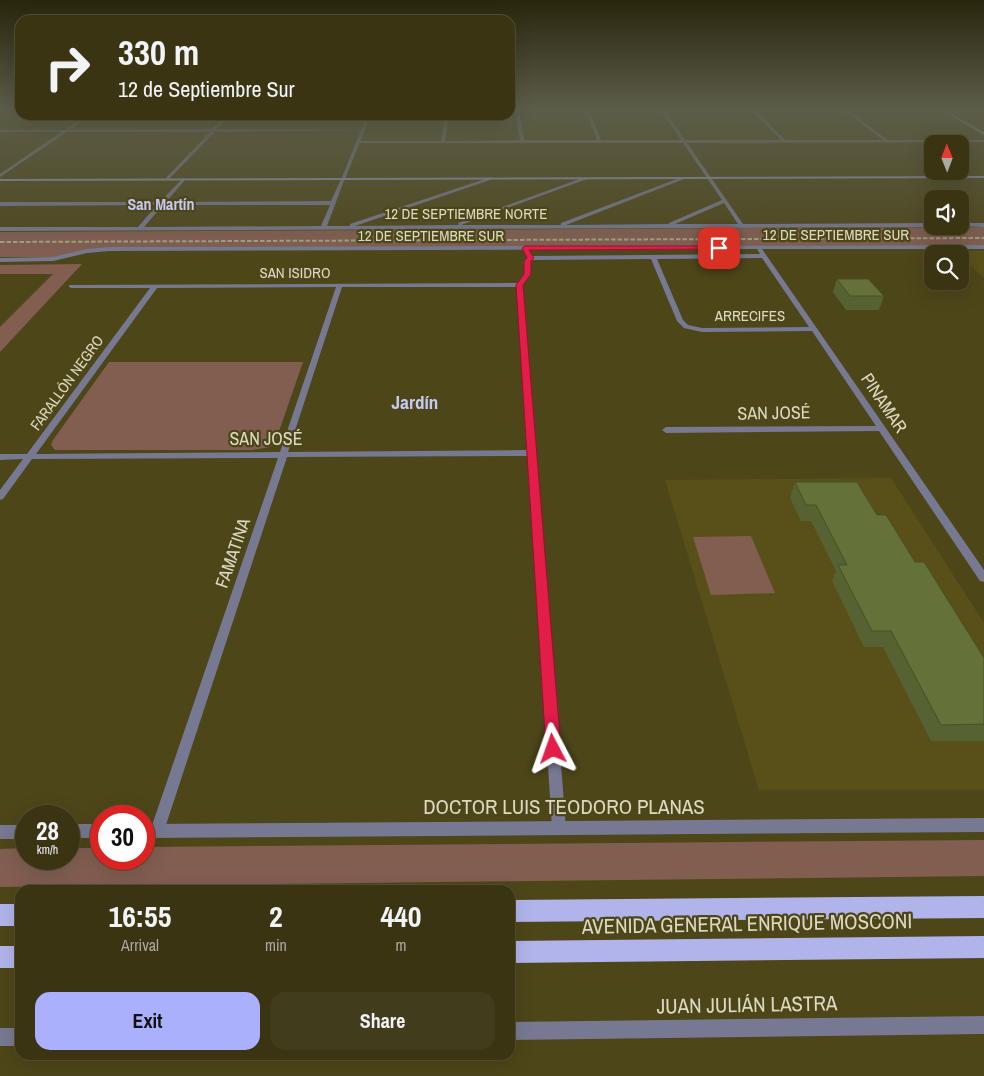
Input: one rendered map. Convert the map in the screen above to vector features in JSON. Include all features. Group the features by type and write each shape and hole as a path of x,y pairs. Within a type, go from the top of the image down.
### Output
{"highway":[{"name":"AVENIDA GENERAL ENRIQUE MOSCONI","path":"515,911 984,907"},
{"name":"AVENIDA GENERAL ENRIQUE MOSCONI","path":"515,952 984,947"},
{"path":"0,957 15,957"}],"main road":[{"path":"0,178 984,177"}],"street":[{"path":"0,178 26,159"},
{"path":"168,179 186,159"},
{"path":"323,228 351,159"},
{"path":"696,159 742,226"},
{"path":"344,228 491,178"},
{"path":"452,227 585,178"},
{"path":"557,227 682,178"},
{"path":"140,228 183,179"},
{"path":"666,226 725,201"},
{"path":"0,204 333,203"},
{"name":"12 DE SEPTIEMBRE NORTE","path":"0,229 924,225"},
{"path":"969,225 984,225"},
{"name":"12 DE SEPTIEMBRE SUR","path":"0,260 53,259 87,251 109,250 984,247"},
{"path":"525,248 531,258"},
{"name":"PINAMAR","path":"758,248 984,578"},
{"name":"ARRECIFES","path":"653,256 680,321 686,327 702,330 814,329"},
{"path":"531,258 764,256"},
{"path":"531,258 528,261 528,274 520,285 559,828"},
{"name":"FAMATINA","path":"155,817 283,455 340,285"},
{"name":"SAN ISIDRO","path":"71,286 520,285"},
{"name":"FARALLÓN NEGRO","path":"0,497 155,286"},
{"name":"SAN JOSÉ","path":"666,430 882,428"},
{"name":"SAN JOSÉ","path":"0,457 532,453"},
{"name":"DOCTOR LUIS TEODORO PLANAS","path":"155,831 984,825"},
{"path":"0,832 15,832"},
{"name":"JUAN JULIÁN LASTRA","path":"515,1031 984,1025"},
{"path":"0,1037 15,1037"}],"shaded area":[{"path":"924,227 924,235 969,235 969,227 984,227 984,245 104,248 54,257 0,257 0,232"},
{"path":"969,251 984,251 984,278 969,265"},
{"path":"82,264 0,352 0,327 53,274 0,274 0,265"},
{"path":"109,362 303,362 276,440 270,447 253,450 55,450 51,445 53,440"},
{"path":"891,478 984,623 984,790 759,790 665,480"},
{"path":"751,536 775,593 711,595 693,537"},
{"path":"984,840 984,876 179,885 15,885 15,887 0,887 0,849 15,848 15,870 80,870 80,848 90,848 90,870 155,870 155,847"}],"building":[{"path":"837,279 868,279 884,296 850,296"},
{"path":"795,482 857,482 877,515 886,515 915,562 924,562 984,658 984,724 941,725 891,631 872,631 838,565 847,565 816,505 806,505"}],"railway":[{"path":"0,242 984,238"}],"district":[{"name":"San Martín","path":"161,204"},
{"name":"Jardín","path":"415,402"}],"route":[{"path":"553,749 520,285 528,274 528,261 531,258 525,248 719,248"}]}
